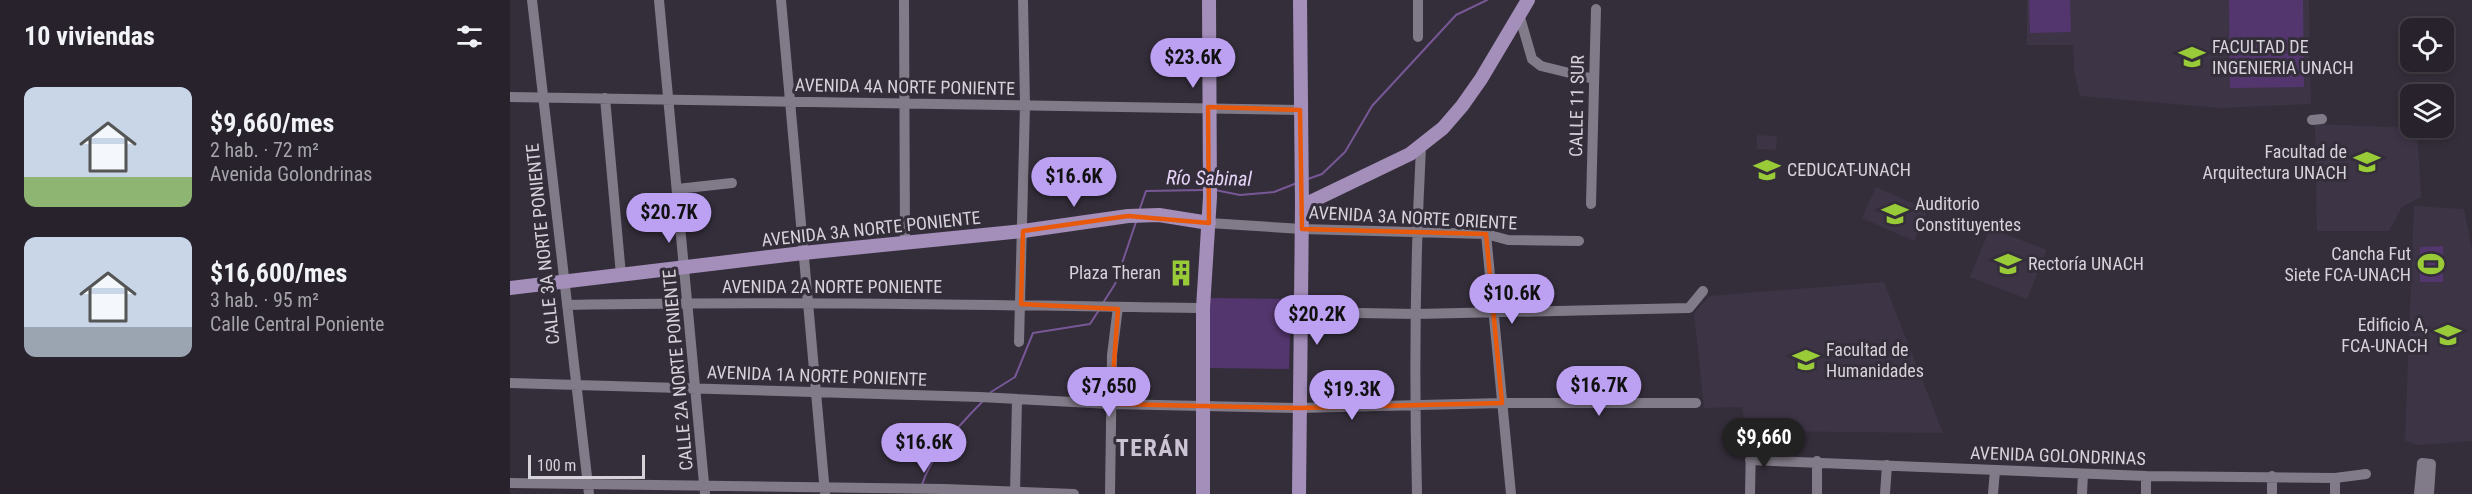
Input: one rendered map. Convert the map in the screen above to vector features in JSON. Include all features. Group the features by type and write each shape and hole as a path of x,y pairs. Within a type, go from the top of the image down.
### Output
{"main road":[{"path":"1203,494 1203,308 1210,197 1209,0"},
{"path":"1299,494 1304,201 1301,164 1300,0"},
{"path":"1304,201 1421,147 1443,128 1462,106 1528,0"},
{"name":"AVENIDA 3A NORTE PONIENTE","path":"510,288 803,253 1023,231 1128,216 1159,215 1209,223"}],"street":[{"name":"CALLE 3A NORTE PONIENTE","path":"532,0 588,489"},
{"name":"CALLE 2A NORTE PONIENTE","path":"658,0 705,490"},
{"path":"782,0 825,491"},
{"path":"904,0 905,242"},
{"path":"1019,342 1023,231 1023,0"},
{"path":"1418,0 1418,37"},
{"name":"CALLE 11 SUR","path":"1592,204 1596,9"},
{"path":"1519,14 1533,59 1541,66 1594,80"},
{"name":"AVENIDA 4A NORTE PONIENTE","path":"510,97 1300,110"},
{"path":"605,98 621,275"},
{"path":"1417,494 1414,405 1421,147"},
{"path":"677,189 732,183"},
{"name":"AVENIDA 3A NORTE ORIENTE","path":"1209,223 1302,229 1486,234 1508,240 1579,241"},
{"path":"1486,234 1511,494"},
{"path":"1302,312 1416,314 1689,308 1703,291"},
{"name":"AVENIDA 2A NORTE PONIENTE","path":"567,305 1021,304 1115,308 1203,308"},
{"path":"1110,494 1110,404 1115,308"},
{"name":"AVENIDA 1A NORTE PONIENTE","path":"510,383 1012,399"},
{"path":"1015,493 1012,399 1110,404 1299,408 1502,403 1696,403"},
{"path":"1750,494 1751,443"},
{"name":"AVENIDA GOLONDRINAS","path":"1750,460 2146,476 2335,478 2366,474"},
{"path":"1817,461 1817,494"},
{"path":"2419,494 2422,463 2431,464 2429,494"},
{"path":"1885,494 1887,465"},
{"path":"1993,494 1995,470"},
{"path":"2082,494 2083,474"},
{"path":"2146,476 2146,494"},
{"path":"2272,476 2272,494"},
{"path":"2335,478 2335,494"},
{"path":"510,483 588,489 825,491 904,488 1074,494"}],"highlighted area":[{"path":"1208,107 1300,110 1302,229 1486,234 1502,403 1299,408 1111,404 1118,309 1021,304 1023,231 1128,216 1209,223"}],"shaded area":[{"name":"FACULTAD DE INGENIERIA UNACH","path":"2027,0 2309,0 2311,104 2221,108 2080,96 2074,70 2073,45 2027,45"},
{"path":"2029,0 2070,0 2071,32 2030,33"},
{"path":"2229,0 2303,0 2304,87 2230,88"},
{"name":"Facultad de Arquitectura UNACH","path":"2315,124 2400,127 2400,138 2418,138 2421,197 2402,207 2389,231 2317,231"},
{"path":"1757,135 1777,136 1776,150 1757,149"},
{"name":"Auditorio Constituyentes","path":"1876,187 1928,210 1914,241 1862,218"},
{"path":"2414,206 2464,209 2472,250 2472,441 2419,445 2405,441"},
{"name":"Rectoría UNACH","path":"1990,228 2047,250 2027,299 1970,277"},
{"name":"Cancha Fut Siete FCA-UNACH","path":"2443,246 2443,282 2420,282 2420,247"},
{"name":"Facultad de Humanidades","path":"1884,282 1943,433 1746,431 1742,407 1704,408 1694,313 1710,296"},
{"path":"1210,298 1291,299 1289,369 1207,368"}],"waterway":[{"name":"Río Sabinal","path":"1308,179 1322,174 1345,152 1372,106 1456,15 1487,0"},
{"name":"Río Sabinal","path":"1215,190 1240,195 1274,192 1297,183"},
{"name":"Río Sabinal","path":"1139,211 1146,191 1203,190"},
{"name":"Río Sabinal","path":"1103,303 1115,284 1136,222"},
{"name":"Río Sabinal","path":"991,392 1015,377 1033,333 1090,324 1099,310"},
{"name":"Río Sabinal","path":"922,485 939,452 983,401"}],"place":[{"name":"FACULTAD DE INGENIERIA UNACH","path":"2192,57"},
{"name":"Facultad de Arquitectura UNACH","path":"2367,162"},
{"name":"CEDUCAT-UNACH","path":"1767,170"},
{"name":"Auditorio Constituyentes","path":"1895,214"},
{"name":"Rectoría UNACH","path":"2008,264"},
{"name":"Cancha Fut Siete FCA-UNACH","path":"2431,264"},
{"name":"Plaza Theran","path":"1181,273"},
{"name":"Edificio A, FCA-UNACH","path":"2448,335"},
{"name":"Facultad de Humanidades","path":"1806,360"}],"district":[{"name":"TERÁN","path":"1153,448"}]}
